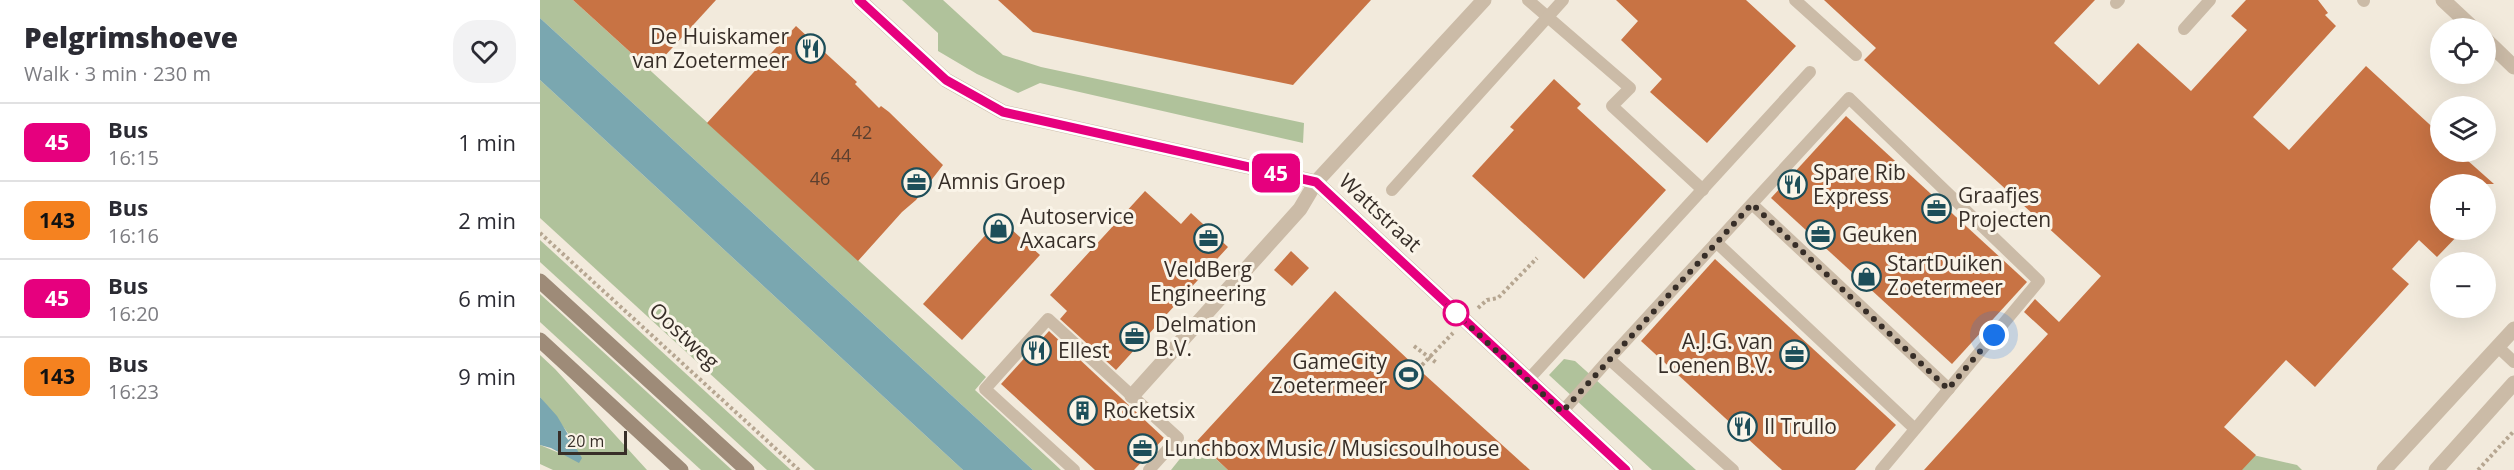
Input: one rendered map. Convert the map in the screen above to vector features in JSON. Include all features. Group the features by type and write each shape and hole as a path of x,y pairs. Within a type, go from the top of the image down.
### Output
{"main road":[{"path":"540,281 747,470"},
{"path":"540,340 681,470"}],"street":[{"name":"Wattstraat","path":"859,0 946,80 1003,112 1316,182 1626,470"},
{"path":"1132,396 1299,209 1316,182 1484,0"},
{"path":"2443,0 2462,18"},
{"path":"2496,50 2514,67"},
{"path":"2384,470 2514,329"},
{"path":"2436,470 2514,383"}],"lane":[{"path":"1528,0 1630,88 1612,106 1703,190"},
{"path":"1392,190 1563,0"},
{"path":"1795,0 1856,55"},
{"path":"2184,29 2210,0"},
{"path":"1528,380 1810,72"},
{"path":"1562,412 1849,98 2039,281 1881,470"},
{"path":"1752,204 1948,389"},
{"path":"1716,243 1916,429"},
{"path":"1074,470 985,389 1048,319 1178,438 1149,470"},
{"path":"2498,347 2514,362"},
{"path":"1609,358 1733,470"}],"path":[{"name":"Oostweg","path":"540,233 798,470"},
{"path":"1414,346 1438,364"},
{"path":"2478,470 2514,431"}],"green space":[{"path":"540,0 573,0 986,377 975,390 1061,470 1033,470 540,18"},
{"path":"902,0 943,0 1003,55 1041,67 1304,123 1303,143 1040,83 1018,93 977,74 938,51 938,33"},
{"path":"540,80 963,470 815,470 540,218"},
{"path":"540,240 791,470 767,470 540,262"},
{"path":"540,294 732,470 701,470 540,322"},
{"path":"540,355 647,470 553,470 540,464 540,445 564,455 568,433 540,397"},
{"path":"1564,359 1575,361 1696,470 1652,470 1549,375"},
{"path":"1195,440 1228,470 1171,470"},
{"path":"2253,455 2297,465 2302,470 2239,470"}],"water":[{"path":"540,18 1033,470 963,470 540,80"},
{"path":"540,397 557,416 582,458 579,463 551,448 540,445"}],"building":[{"path":"573,0 716,0 651,71"},
{"path":"998,0 1371,0 1293,85 1033,32"},
{"path":"1616,0 1746,0 1796,46 1707,143 1650,92 1662,79 1621,40 1638,21"},
{"path":"1824,0 2095,0 2054,43 2099,85 2138,43 2191,91 2247,30 2231,16 2246,0 2318,0 2328,13 2325,15 2336,26 2253,117 2289,150 2366,66 2430,125 2430,162 2469,162 2483,174 2430,174 2430,240 2453,240 2442,252 2432,252 2419,240 2392,269 2409,284 2315,387 2286,360 2224,427 2256,455 2242,470 1924,470 2048,334 2024,312 2035,299 2059,322 2101,276 1864,60 1876,48"},
{"path":"796,26 857,82 855,84 879,108 881,106 889,112 943,165 916,200 902,212 858,261 707,123"},
{"path":"1554,79 1581,104 1577,108 1666,190 1584,279 1472,176 1514,130 1510,127"},
{"path":"1846,116 2027,282 1952,364 1771,198"},
{"path":"1145,191 1181,224 1191,213 1228,247 1116,370 1060,319 1067,311 1050,295"},
{"path":"1000,219 1040,255 962,340 923,304"},
{"path":"1291,251 1309,268 1292,286 1274,270"},
{"path":"1715,259 1896,425 1855,470 1782,470 1641,341"},
{"path":"1335,291 1530,470 1228,470 1197,441"},
{"name":"Rocketsix","path":"1049,331 1164,438 1134,470 1095,470 1001,384"}],"bus line":[{"name":"45","path":"859,0 946,80 1003,112 1316,182 1626,470"}],"place":[{"name":"De Huiskamer van Zoetermeer","path":"810,49"},
{"name":"Amnis Groep","path":"917,182"},
{"name":"Spare Rib Express","path":"1792,185"},
{"name":"Graafjes Projecten","path":"1937,208"},
{"name":"Autoservice Axacars","path":"999,229"},
{"name":"Geuken","path":"1821,235"},
{"name":"VeldBerg Engineering","path":"1208,239"},
{"name":"StartDuiken Zoetermeer","path":"1866,276"},
{"name":"Delmation B.V.","path":"1134,337"},
{"name":"Ellest","path":"1037,351"},
{"name":"A.J.G. van Loenen B.V.","path":"1794,354"},
{"name":"GameCity Zoetermeer","path":"1408,374"},
{"name":"Rocketsix","path":"1082,411"},
{"name":"Il Trullo","path":"1743,427"},
{"name":"Lunchbox Music / Musicsoulhouse","path":"1143,449"}],"route":[{"path":"1456,313 1448,306 1562,412 1752,204 1948,389 1994,335"}]}
